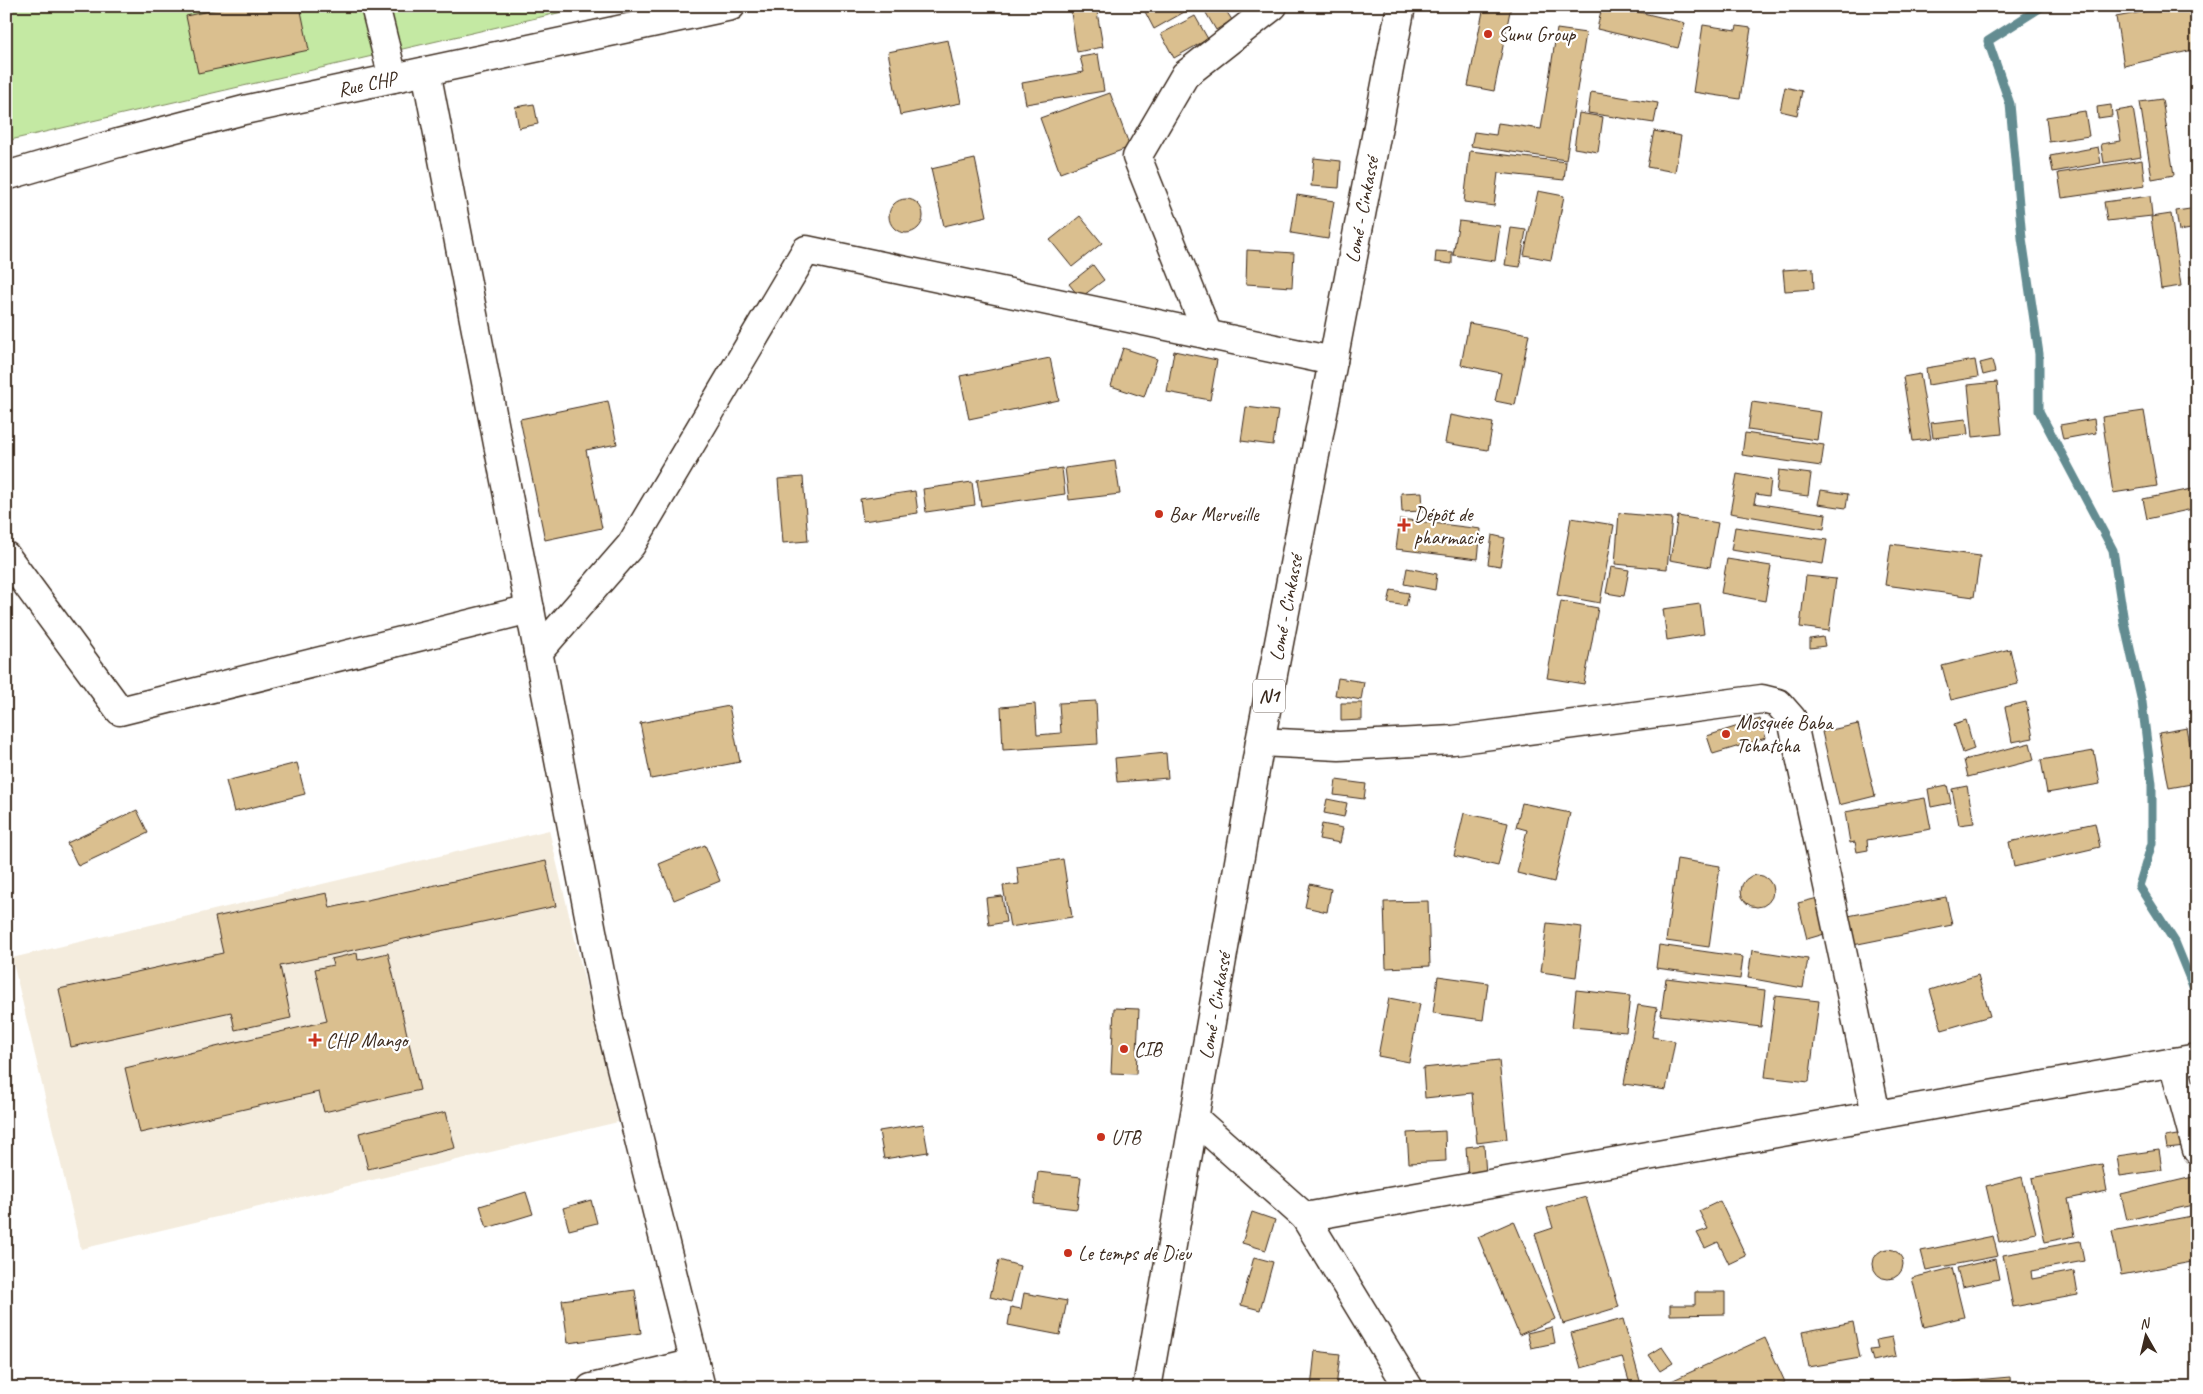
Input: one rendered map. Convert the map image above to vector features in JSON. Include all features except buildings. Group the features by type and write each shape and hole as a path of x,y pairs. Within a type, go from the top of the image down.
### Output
{"main road":[{"path":"375,6 394,78"},
{"name":"Rue CHP","path":"6,176 118,143 244,110 731,6"},
{"path":"1208,335 1137,157 1185,75 1273,6"},
{"name":"Lomé - Cinkassé","path":"1147,1388 1260,742 1401,6"},
{"path":"426,71 609,1019 698,1375 591,1388"},
{"path":"538,652 631,545 806,250 1333,361"},
{"path":"6,556 120,710 530,609"},
{"path":"1260,742 1339,746 1453,740 1762,699 1778,703 1792,719 1841,954 1852,993 1876,1115"},
{"path":"1305,1217 2185,1060 2197,1150"},
{"path":"1195,1119 1305,1217 1409,1388"}],"shaded area":[{"name":"CHP Mango","path":"549,830 618,1122 81,1249 12,958"}],"green space":[{"path":"6,6 588,6 6,141"}],"waterway":[{"path":"2043,6 1988,41 2010,104 2022,238 2039,354 2039,411 2113,550 2124,622 2142,702 2152,784 2152,843 2139,886 2175,942 2197,996"}],"place":[{"name":"Sunu Group","path":"1488,34"},
{"name":"Bar Merveille","path":"1159,514"},
{"name":"Dépôt de pharmacie","path":"1404,525"},
{"name":"Mosquée Baba Tchatcha","path":"1726,734"},
{"name":"CHP Mango","path":"315,1040"},
{"name":"CIB","path":"1124,1049"},
{"name":"UTB","path":"1101,1137"},
{"name":"Le temps de Dieu","path":"1068,1253"}]}
